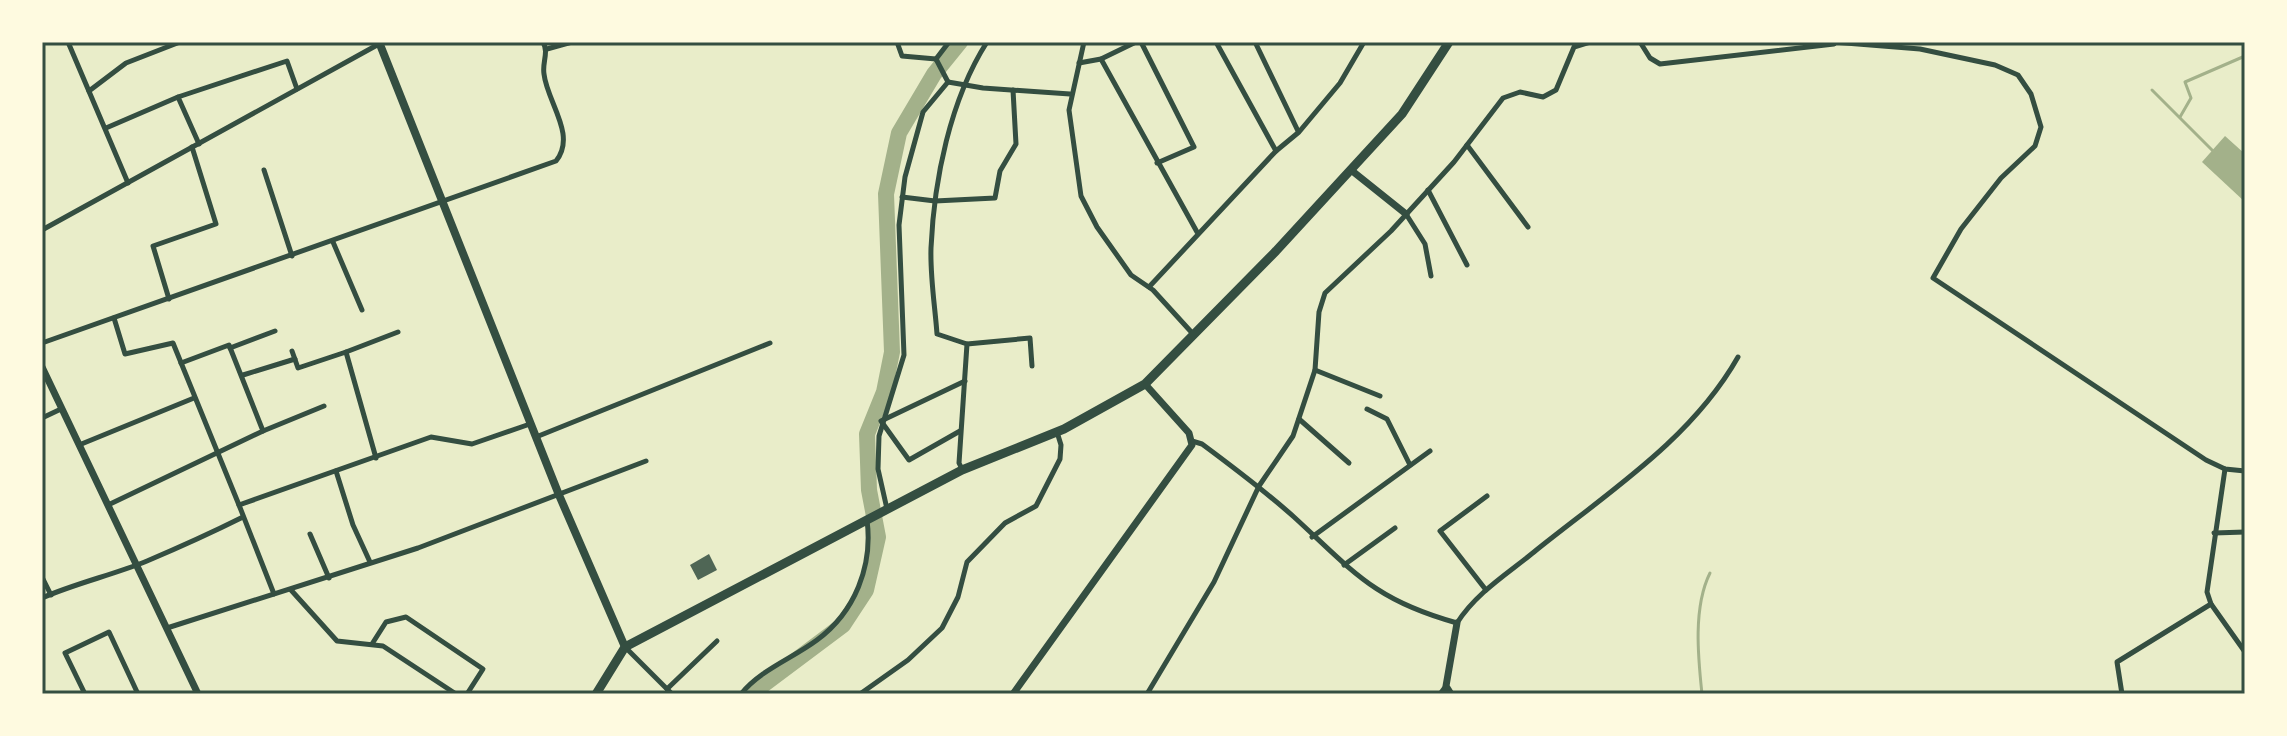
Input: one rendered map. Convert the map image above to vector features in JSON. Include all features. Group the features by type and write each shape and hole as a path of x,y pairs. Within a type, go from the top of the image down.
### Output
{"main road":[{"path":"596,694 625,647 962,470 1057,432 1145,384 1402,114 1449,42"},
{"path":"379,43 535,437 625,647"}],"street":[{"path":"68,42 128,183"},
{"path":"89,91 126,63 180,42"},
{"path":"42,343 556,161 562,154 563,133 543,73 547,49 543,42"},
{"path":"547,49 572,42"},
{"path":"897,42 902,56 937,61"},
{"path":"937,61 949,42"},
{"path":"987,42 972,66 949,133 935,201 931,251 937,334 967,344 1030,338 1032,366"},
{"path":"1084,42 1070,94 1081,196 1097,227 1131,275 1149,287 1194,336"},
{"path":"1079,63 1101,59 1139,42 1194,147 1157,163"},
{"path":"1216,42 1276,151"},
{"path":"1255,42 1299,132"},
{"path":"1149,287 1197,232 1276,151 1299,132 1355,63 1364,42"},
{"path":"1147,694 1214,582 1259,486 1293,436 1315,370 1319,312 1325,293 1428,190 1503,98 1520,92 1543,97 1556,90 1574,47 1590,42"},
{"path":"1640,42 1650,58 1660,64 1834,43 1945,53 2010,70 2025,82 2041,127 2035,146 2001,178 1961,229 1933,278 2206,460 2225,469 2245,471"},
{"path":"42,230 379,43"},
{"path":"1101,59 1197,232"},
{"path":"106,128 178,97 287,61 297,89"},
{"path":"937,61 948,81 965,86 1070,94"},
{"path":"885,510 878,469 881,421 904,355 899,225 902,197 923,112 948,81"},
{"path":"902,197 935,201 995,198 1000,171 1016,144 1013,90"},
{"path":"169,299 153,246 216,224 196,145 178,97"},
{"path":"1467,145 1528,227"},
{"path":"264,170 292,256"},
{"path":"1351,170 1406,214 1425,244 1431,276"},
{"path":"1428,190 1467,265"},
{"path":"333,242 362,310"},
{"path":"114,318 125,354 173,343 274,594"},
{"path":"230,348 275,331"},
{"path":"292,351 298,368 398,332"},
{"path":"535,437 770,343"},
{"path":"962,470 959,463 967,344"},
{"path":"181,363 229,345 263,431"},
{"path":"346,352 376,458"},
{"path":"1440,694 1448,690 1457,623 1486,590 1670,442 1712,399 1738,357"},
{"path":"243,375 295,359"},
{"path":"42,367 45,382 61,409 198,694"},
{"path":"1315,370 1380,396"},
{"path":"881,421 965,381"},
{"path":"1145,384 1192,441 1202,444 1259,486 1362,582 1392,599 1457,623"},
{"path":"78,445 194,398"},
{"path":"108,505 219,451 324,406"},
{"path":"42,418 61,409"},
{"path":"1367,409 1387,419 1410,465"},
{"path":"1299,419 1349,463"},
{"path":"881,421 909,460 961,431"},
{"path":"239,505 431,437 472,444 530,424"},
{"path":"860,694 908,660 942,628 958,597 967,562 1005,523 1036,506 1060,459 1061,445 1057,432"},
{"path":"1013,694 1156,497 1192,441"},
{"path":"1312,537 1430,451"},
{"path":"167,628 329,578 646,461"},
{"path":"2225,469 2207,573 2211,604 2245,652"},
{"path":"336,471 353,525 370,562"},
{"path":"1486,590 1440,531 1487,496"},
{"path":"42,598 136,564 243,517"},
{"path":"741,694 819,639 842,614 858,591 867,564 869,519"},
{"path":"1344,565 1395,528"},
{"path":"2214,533 2245,532"},
{"path":"310,534 329,578"},
{"path":"42,577 51,595"},
{"path":"291,590 337,641 383,646 456,694"},
{"path":"2122,694 2117,662 2211,604"},
{"path":"372,644 386,622 406,617 483,669 467,694"},
{"path":"85,694 65,653 109,632 138,694"},
{"path":"625,647 670,692 717,641"}],"shaded area":[{"path":"2225,136 2245,154 2245,202 2202,162"}],"building":[{"path":"709,554 717,570 698,580 690,565"}],"waterway":[{"path":"751,694 843,625 866,590 878,537 869,490 867,434 884,392 892,352 886,194 899,133 934,74 960,42"},
{"path":"2180,117 2191,98 2185,82 2245,56"},
{"path":"2152,90 2214,152"},
{"path":"1702,694 1699,616 1710,573"}]}
